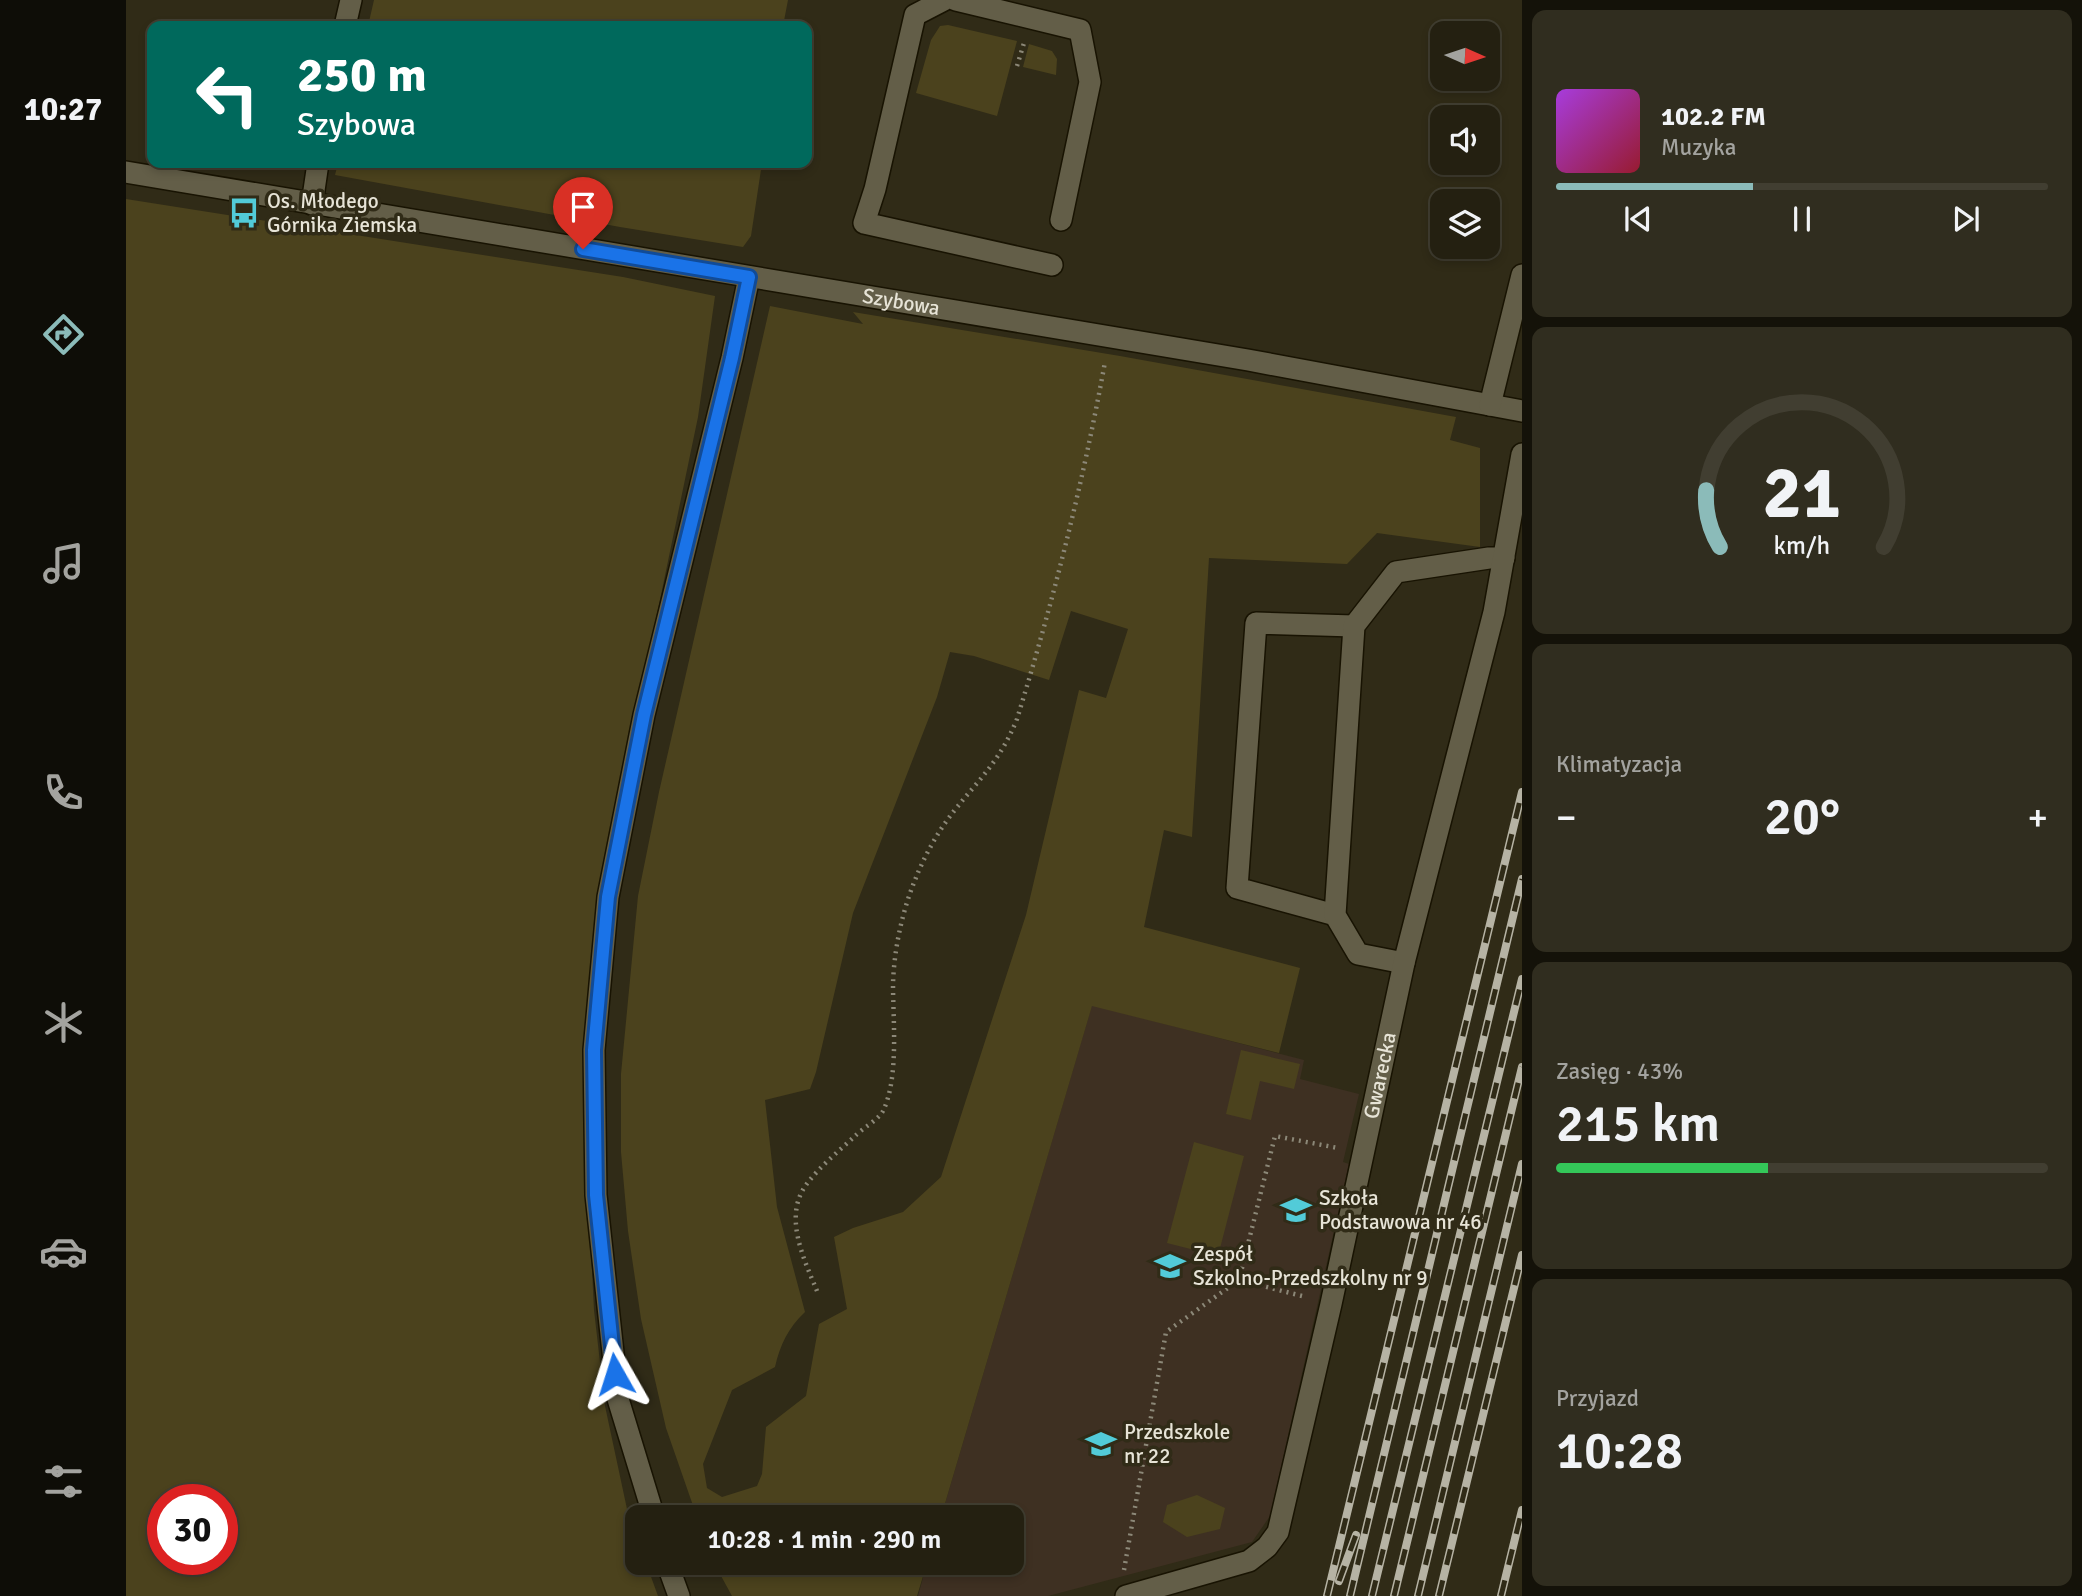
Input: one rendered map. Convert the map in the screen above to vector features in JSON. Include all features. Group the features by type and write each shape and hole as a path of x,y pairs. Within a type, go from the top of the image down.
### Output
{"street":[{"path":"346,21 351,0"},
{"path":"944,0 915,15 875,189 864,223 1052,265"},
{"path":"956,0 1080,30 1090,82 1061,220"},
{"path":"312,204 317,168"},
{"name":"Szybowa","path":"126,172 1110,337 1522,411"},
{"path":"1490,405 1522,275"},
{"path":"649,1505 618,1399 596,1195 594,1050 608,897 636,754 749,277"},
{"name":"Gwarecka","path":"1124,1589 1249,1562 1267,1547 1278,1532 1331,1304 1404,963 1494,612 1522,454"},
{"path":"1404,963 1358,954 1335,915 1354,626 1396,572 1504,558"},
{"path":"1335,915 1237,888 1256,623 1354,626"},
{"path":"671,1575 679,1596"}],"path":[{"path":"1017,66 1024,43"},
{"path":"817,1291 796,1226 798,1202 806,1185 862,1128 882,1113 890,1083 894,1046 893,982 899,938 914,881 952,813 995,763 1017,719 1039,647 1077,498 1110,337"},
{"path":"1124,1589 1166,1332 1240,1280 1275,1136 1363,1153"},
{"path":"1240,1280 1331,1304"}],"shaded area":[{"path":"374,0 788,0 784,21 369,21"},
{"path":"948,25 1017,41 997,116 916,93 931,40 940,26"},
{"path":"1029,44 1052,51 1057,59 1056,75 1023,67"},
{"path":"337,168 761,168 751,236 743,247 335,175"},
{"path":"126,199 623,277 715,296 698,417 616,811 587,1171 594,1310 605,1406 626,1505 625,1575 650,1575 658,1596 126,1596"},
{"path":"770,306 863,324 853,312 1120,356 1456,417 1450,440 1480,448 1480,547 1377,533 1347,564 1209,558 1192,837 1164,830 1144,927 1300,968 1279,1053 1092,1006 945,1505 693,1505 666,1428 641,1319 628,1231 621,1152 621,1074 638,896 659,792","holes":["1071,611 1128,629 1106,698 1079,690 1026,915 941,1177 903,1212 834,1237 847,1309 819,1324 806,1396 766,1427 762,1474 757,1486 722,1497 707,1488 703,1464 732,1390 775,1367 786,1337 805,1312 777,1207 765,1100 810,1089 853,913 937,697 950,652 974,656 1049,680"]},
{"name":"Zespół Szkolno-Przedszkolny nr 9","path":"1092,1005 1304,1060 1300,1079 1359,1094 1343,1162 1349,1164 1270,1516 1252,1542 1048,1596 918,1596 924,1575 1024,1575 1024,1505 945,1505"},
{"path":"1241,1050 1300,1064 1294,1089 1260,1081 1251,1120 1226,1114"},
{"path":"1194,1142 1244,1156 1218,1256 1167,1243"},
{"path":"1197,1495 1225,1508 1220,1529 1187,1537 1163,1522 1167,1505"},
{"path":"721,1575 923,1575 917,1596 732,1596"}],"railway":[{"path":"1327,1596 1522,792"},
{"path":"1350,1596 1522,879"},
{"path":"1372,1596 1522,979"},
{"path":"1394,1596 1522,1067"},
{"path":"1418,1596 1522,1164"},
{"path":"1439,1596 1522,1255"},
{"path":"1501,1596 1522,1510"},
{"path":"1339,1581 1356,1535"}],"place":[{"name":"Os. Młodego Górnika Ziemska","path":"244,213"},
{"name":"Szkoła Podstawowa nr 46","path":"1296,1210"},
{"name":"Zespół Szkolno-Przedszkolny nr 9","path":"1170,1266"},
{"name":"Przedszkole nr 22","path":"1101,1444"}],"route":[{"path":"583,249 749,277 732,358 644,715 608,897 594,1050 596,1195 615,1374"}]}
